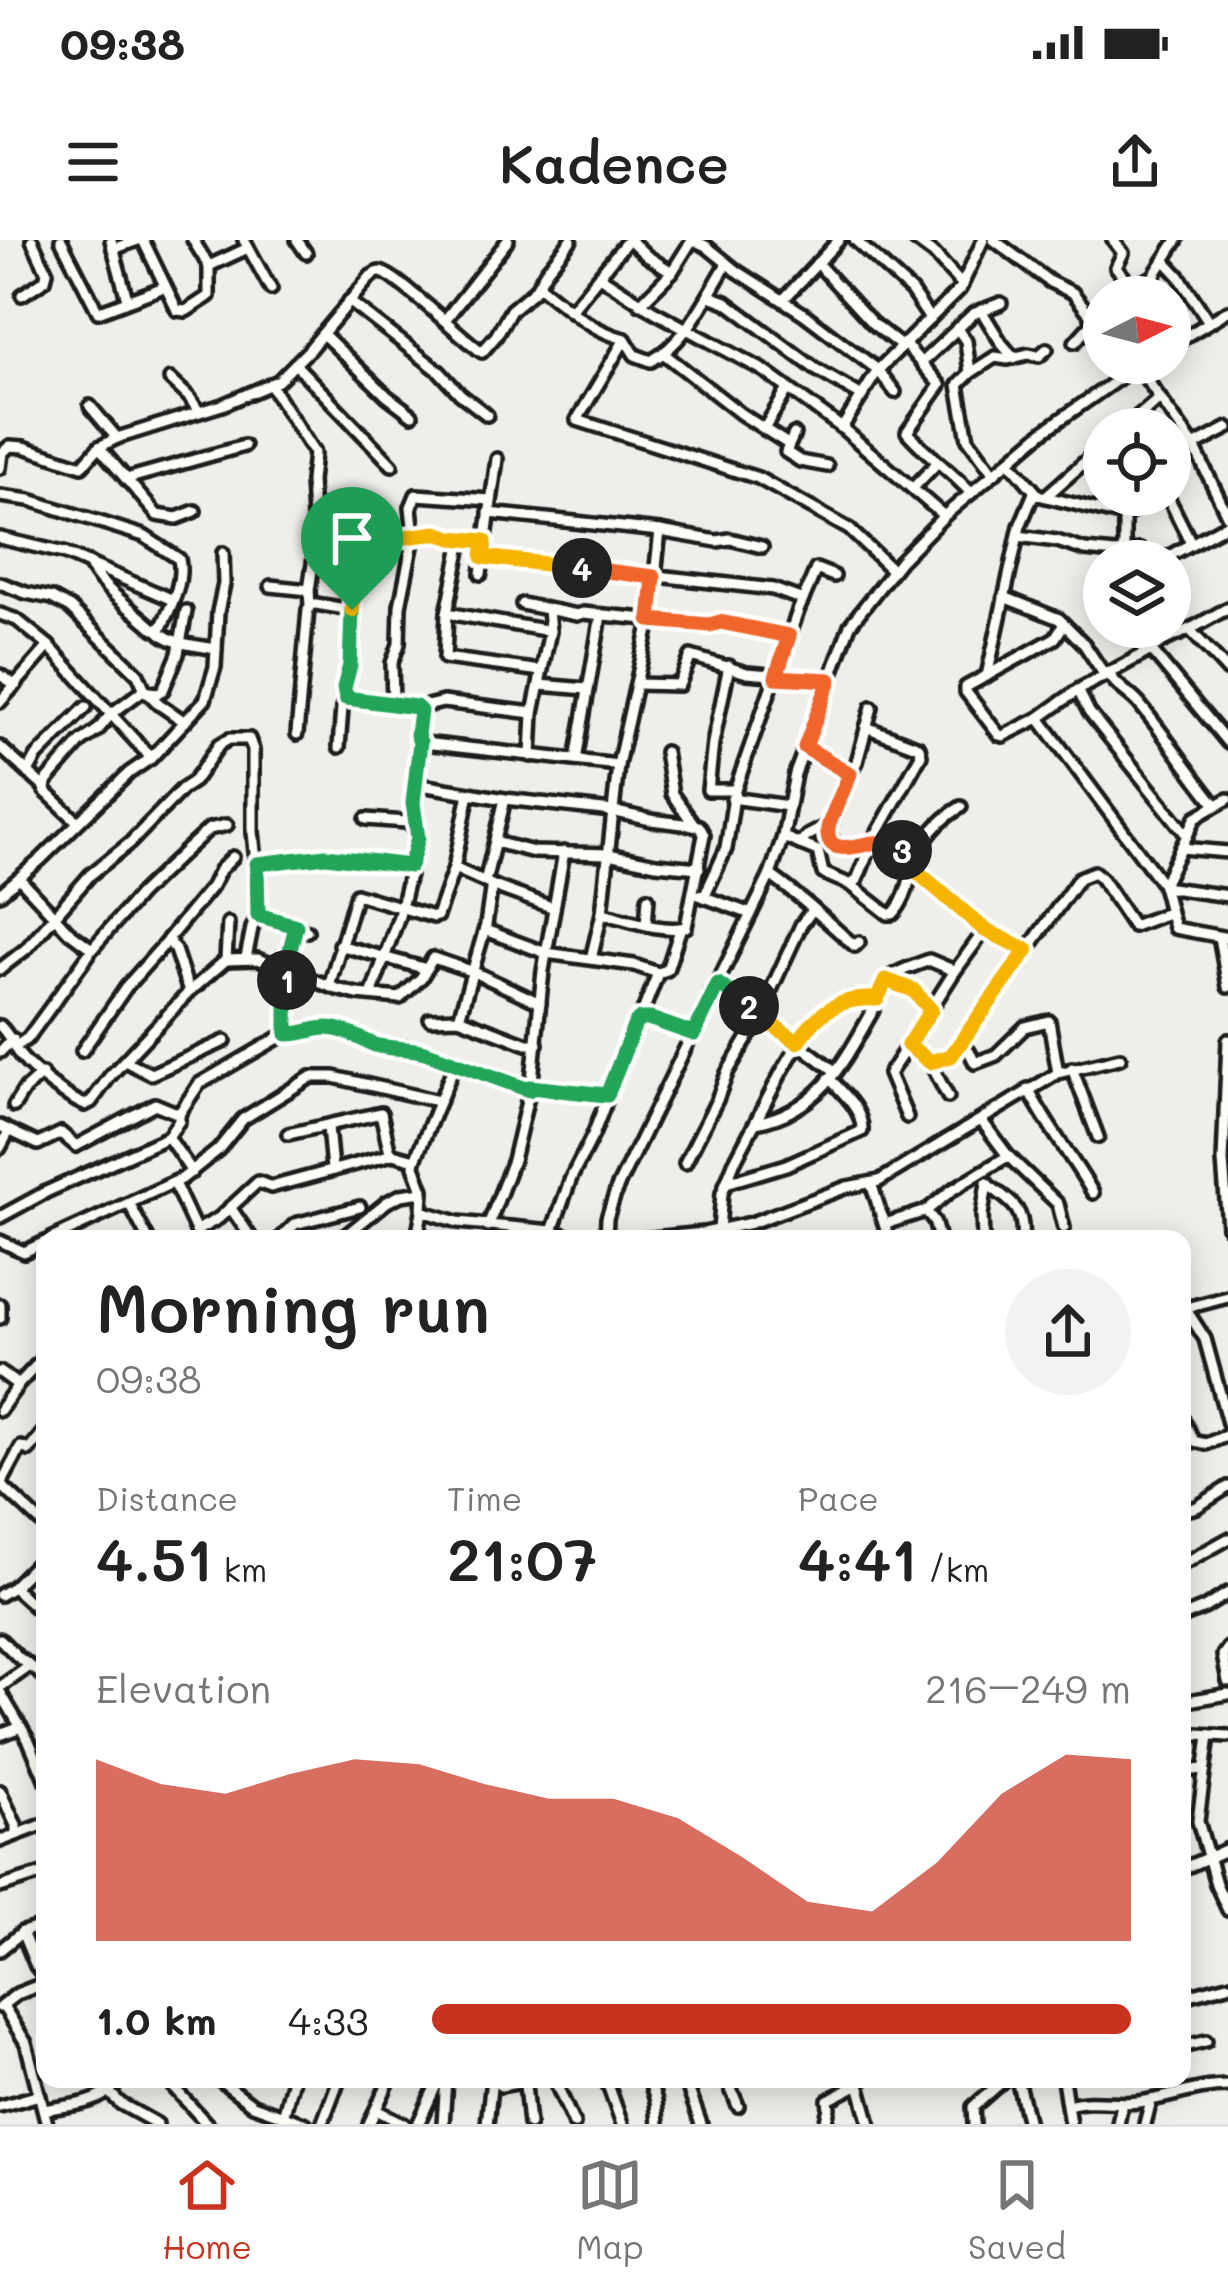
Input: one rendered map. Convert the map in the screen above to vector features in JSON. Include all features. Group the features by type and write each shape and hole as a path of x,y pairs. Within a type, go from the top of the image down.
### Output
{"street":[{"path":"22,296 45,280 47,272 32,240"},
{"path":"61,240 98,312 164,287"},
{"path":"127,299 112,245 141,240 177,310 186,310 209,296 209,266 194,240"},
{"path":"297,240 306,253"},
{"path":"445,320 508,240"},
{"path":"0,468 1,453 10,446 82,466 117,438 278,381 370,276 382,272 482,352 571,240"},
{"path":"571,310 629,240 672,272"},
{"path":"640,304 672,272 692,240 878,370 895,392"},
{"path":"783,300 839,240"},
{"path":"855,240 913,294 930,319"},
{"path":"917,240 962,285"},
{"path":"842,428 878,370 962,285 982,240"},
{"path":"994,240 1050,282 1073,293 1083,308"},
{"path":"1113,240 1123,254 1116,267 1132,286 1150,280 1177,240"},
{"path":"209,266 246,244 271,290"},
{"path":"1165,261 1209,322"},
{"path":"817,262 872,323 922,362 940,385 907,432 971,493"},
{"path":"538,285 607,335 625,339 635,355 658,358 710,296 727,264"},
{"path":"599,276 640,304 752,363 842,428 944,516"},
{"path":"710,296 726,302 862,397"},
{"path":"349,301 487,415"},
{"path":"922,362 981,310 1001,303"},
{"path":"981,310 1015,358"},
{"path":"1191,333 1227,313"},
{"path":"957,328 966,341 970,374"},
{"path":"1075,342 1083,333"},
{"path":"323,334 412,415"},
{"path":"625,339 577,420 758,478 849,529 892,570"},
{"path":"994,474 968,439 958,383 994,357 1039,356 1047,350"},
{"path":"663,352 741,414 791,439 786,452 800,461 827,466"},
{"path":"295,364 392,464"},
{"path":"170,379 200,412"},
{"path":"270,384 314,453 315,551 297,734"},
{"path":"607,1230 617,1188 770,875 805,747 850,625 892,570 944,516 1109,384"},
{"path":"1151,384 1195,446 1228,520 1192,543 1178,516"},
{"path":"764,429 788,389"},
{"path":"1148,408 1160,398"},
{"path":"90,406 117,438"},
{"path":"1191,448 1228,428"},
{"path":"126,479 244,446"},
{"path":"99,448 157,515 177,518 195,511"},
{"path":"481,574 497,459"},
{"path":"1009,461 1040,495 1083,506"},
{"path":"987,676 1018,536 1040,495 1083,461"},
{"path":"914,488 938,463"},
{"path":"393,704 392,662 399,644 400,606 414,537 411,507 416,495 491,500"},
{"path":"0,496 60,508 144,536 179,559 182,565 173,600 158,630"},
{"path":"489,513 716,541 730,538 762,547"},
{"path":"1122,540 1124,516"},
{"path":"591,959 602,914 618,765 650,620 660,532"},
{"path":"339,747 350,665 358,536 437,533 485,541"},
{"path":"1018,536 1083,550"},
{"path":"0,538 64,553 173,600"},
{"path":"462,540 447,613 445,658 541,671"},
{"path":"0,892 129,772 152,758 208,692 224,584 223,553"},
{"path":"483,557 773,589 803,599"},
{"path":"89,562 94,574 161,635 216,649"},
{"path":"602,914 680,930 686,927 725,849 733,794 815,569 834,576"},
{"path":"0,603 3,585 52,598 70,608 138,674 145,690 185,722"},
{"path":"271,586 309,590"},
{"path":"1004,597 1064,624 1143,708 1216,805"},
{"path":"522,604 650,620 720,622 789,636"},
{"path":"310,606 352,610"},
{"path":"1191,629 1228,608"},
{"path":"531,756 533,713 550,631 548,610"},
{"path":"44,787 54,770 111,714 145,690 163,691 178,654 187,611"},
{"path":"447,613 550,631"},
{"path":"0,614 17,620 49,646 152,758"},
{"path":"575,760 601,615"},
{"path":"1064,624 1054,638 965,690 999,736 1039,718 1153,648"},
{"path":"1191,637 1228,671"},
{"path":"0,702 49,646"},
{"path":"1150,650 1228,743"},
{"path":"636,684 679,685 691,656 747,673 830,680"},
{"path":"729,667 708,790 788,806"},
{"path":"0,675 16,685"},
{"path":"540,685 587,689"},
{"path":"1078,691 1089,712 1186,834"},
{"path":"346,698 418,708 420,742 413,803 418,830 386,958 371,995"},
{"path":"419,708 443,702 533,713"},
{"path":"28,772 86,707"},
{"path":"872,707 857,762 828,827 832,839 839,848 893,845 985,930 1027,950"},
{"path":"1039,718 1163,886 1174,928 1223,937 1228,987"},
{"path":"851,885 921,751 866,727"},
{"path":"0,969 20,956 82,883 194,781 214,751 229,739 243,738 251,742 258,915 246,958"},
{"path":"420,742 618,765"},
{"path":"0,747 78,822"},
{"path":"805,747 850,774"},
{"path":"665,752 672,794 702,829 699,895"},
{"path":"415,784 693,823"},
{"path":"328,986 356,894 435,917 454,868 469,793"},
{"path":"459,1018 484,930 495,842 506,799"},
{"path":"1163,886 1196,817 1228,799"},
{"path":"783,837 818,851 821,871 893,914 933,830 961,807"},
{"path":"366,819 406,822 418,830"},
{"path":"19,878 69,932 92,949 184,852 208,830 227,825"},
{"path":"800,844 828,827"},
{"path":"703,841 729,832"},
{"path":"495,842 534,852 608,854 699,868"},
{"path":"1181,848 1228,852"},
{"path":"488,1226 513,1160 530,1089 563,852"},
{"path":"257,864 326,856 410,866"},
{"path":"82,1051 127,986 233,857"},
{"path":"454,868 554,908"},
{"path":"930,1062 951,1056 1063,896 1086,873 1101,878 1133,926 1168,913"},
{"path":"770,875 854,946 860,942"},
{"path":"1163,886 1228,896"},
{"path":"699,895 752,914"},
{"path":"646,924 648,898"},
{"path":"686,1163 813,909"},
{"path":"258,915 301,929 287,968 287,1034"},
{"path":"226,960 228,923"},
{"path":"484,930 546,953 634,965 658,973 667,970 680,930"},
{"path":"907,1117 889,1074 985,930"},
{"path":"168,940 189,992"},
{"path":"339,945 427,969"},
{"path":"0,1052 28,1038 89,954"},
{"path":"0,1026 23,1059 85,1105 189,992 226,960 246,958 287,968 328,986 400,998 433,958 540,1003"},
{"path":"756,1123 805,1105 832,1075 876,1006 886,980 929,960 955,971"},
{"path":"560,1230 571,1178 658,973"},
{"path":"886,980 913,990 931,1010"},
{"path":"718,984 798,1042 832,1075 864,1125 862,1131 786,1165 726,1183"},
{"path":"877,999 857,997 811,1022 726,1183 718,1230 879,1181 1058,1073 1120,1058"},
{"path":"430,1019 459,1018 537,1044"},
{"path":"640,1019 694,1034"},
{"path":"957,1047 980,1062 996,1055 1024,1027 1049,1021 1058,1073"},
{"path":"0,1217 168,1137 199,1084 287,1034 334,1029 378,1046 409,1047 530,1089 607,1095"},
{"path":"1228,1040 1222,1122 1228,1227"},
{"path":"125,1061 151,1074 224,1041"},
{"path":"908,1045 930,1062 948,1097"},
{"path":"419,1230 422,1183 414,1166 455,1064"},
{"path":"1072,1068 1098,1137"},
{"path":"14,1106 42,1074"},
{"path":"84,1230 192,1172 243,1119 311,1077 334,1077 438,1101"},
{"path":"1028,1089 1093,1192"},
{"path":"0,1148 4,1128 38,1144 61,1133 76,1145 155,1104 178,1114"},
{"path":"288,1135 381,1112 393,1154"},
{"path":"981,1120 1008,1156 1058,1204 1064,1228"},
{"path":"328,1127 332,1169"},
{"path":"168,1137 192,1172"},
{"path":"204,1230 258,1182 272,1186 393,1154 416,1160"},
{"path":"885,1224 926,1211 1008,1156"},
{"path":"983,1230 986,1172"},
{"path":"174,1183 196,1230"},
{"path":"871,1184 887,1230"},
{"path":"988,1185 1016,1206 1022,1230"},
{"path":"352,1230 387,1202 422,1192"},
{"path":"130,1205 143,1230"},
{"path":"230,1207 246,1230"},
{"path":"289,1230 295,1224 360,1207"},
{"path":"422,1211 458,1222 520,1230"},
{"path":"926,1211 936,1230"},
{"path":"458,1222 458,1230"},
{"path":"1,1243 24,1252 36,1246"},
{"path":"1191,1307 1228,1298"},
{"path":"0,1304 0,1318"},
{"path":"1191,1320 1205,1339 1228,1423"},
{"path":"0,1410 36,1365"},
{"path":"0,1372 17,1385"},
{"path":"1191,1436 1194,1442 1206,1444 1228,1435"},
{"path":"36,1441 15,1455 1,1484 36,1517"},
{"path":"1191,1508 1228,1486"},
{"path":"1191,1559 1228,1538"},
{"path":"0,1595 36,1564"},
{"path":"13,1587 36,1608"},
{"path":"1191,1613 1228,1593"},
{"path":"0,1640 36,1670"},
{"path":"1228,1648 1223,1655 1228,1681"},
{"path":"30,1666 0,1689 36,1760"},
{"path":"1191,1700 1228,1694"},
{"path":"0,1735 21,1727"},
{"path":"1191,1733 1228,1736"},
{"path":"1209,1735 1198,1822 1228,1910"},
{"path":"1191,1771 1204,1769"},
{"path":"0,1791 16,1834"},
{"path":"0,1841 36,1827"},
{"path":"1191,1865 1228,1849"},
{"path":"0,1887 36,1876"},
{"path":"0,1950 22,1932 36,1928"},
{"path":"22,1932 36,1966"},
{"path":"36,1984 1,2007 24,2038 36,2081"},
{"path":"1191,1994 1228,1984"},
{"path":"1191,2045 1206,2041"},
{"path":"1069,2105 1122,2104 1203,2086 1228,2086"},
{"path":"38,2088 47,2124"},
{"path":"44,2110 93,2099 111,2088"},
{"path":"174,2088 207,2124"},
{"path":"231,2088 253,2105 306,2124"},
{"path":"283,2117 291,2088"},
{"path":"322,2124 336,2088"},
{"path":"369,2124 386,2088"},
{"path":"418,2124 437,2088"},
{"path":"442,2088 443,2124"},
{"path":"487,2124 491,2088"},
{"path":"525,2088 529,2124"},
{"path":"558,2088 574,2124"},
{"path":"609,2088 622,2124"},
{"path":"652,2088 658,2124"},
{"path":"688,2088 701,2124"},
{"path":"731,2088 738,2106"},
{"path":"825,2124 828,2100 848,2088"},
{"path":"860,2088 870,2124"},
{"path":"974,2124 973,2107 995,2088"},
{"path":"1019,2088 1028,2124"},
{"path":"1068,2088 1070,2124"},
{"path":"109,2092 157,2124"},
{"path":"0,2105 40,2095"},
{"path":"1145,2124 1151,2100"},
{"path":"1118,2124 1122,2104"},
{"path":"376,2110 404,2124"}],"route":[{"path":"437,533 485,541 483,557 654,577 650,620 720,622 789,636 776,677 830,680 805,747 850,774 828,827 835,844 839,848 872,843 898,847 916,860 914,869 985,930 1027,950 951,1056 930,1062 908,1045 931,1010 913,990 886,980 877,999 857,997 834,1006 811,1022 798,1042 718,984 694,1034 651,1019 635,1024 607,1095 529,1090 425,1052 378,1046 334,1029 287,1034 287,968 296,926 258,915 257,864 326,856 410,866 418,838 413,803 420,711 346,698 352,610 358,536 437,533"}]}
